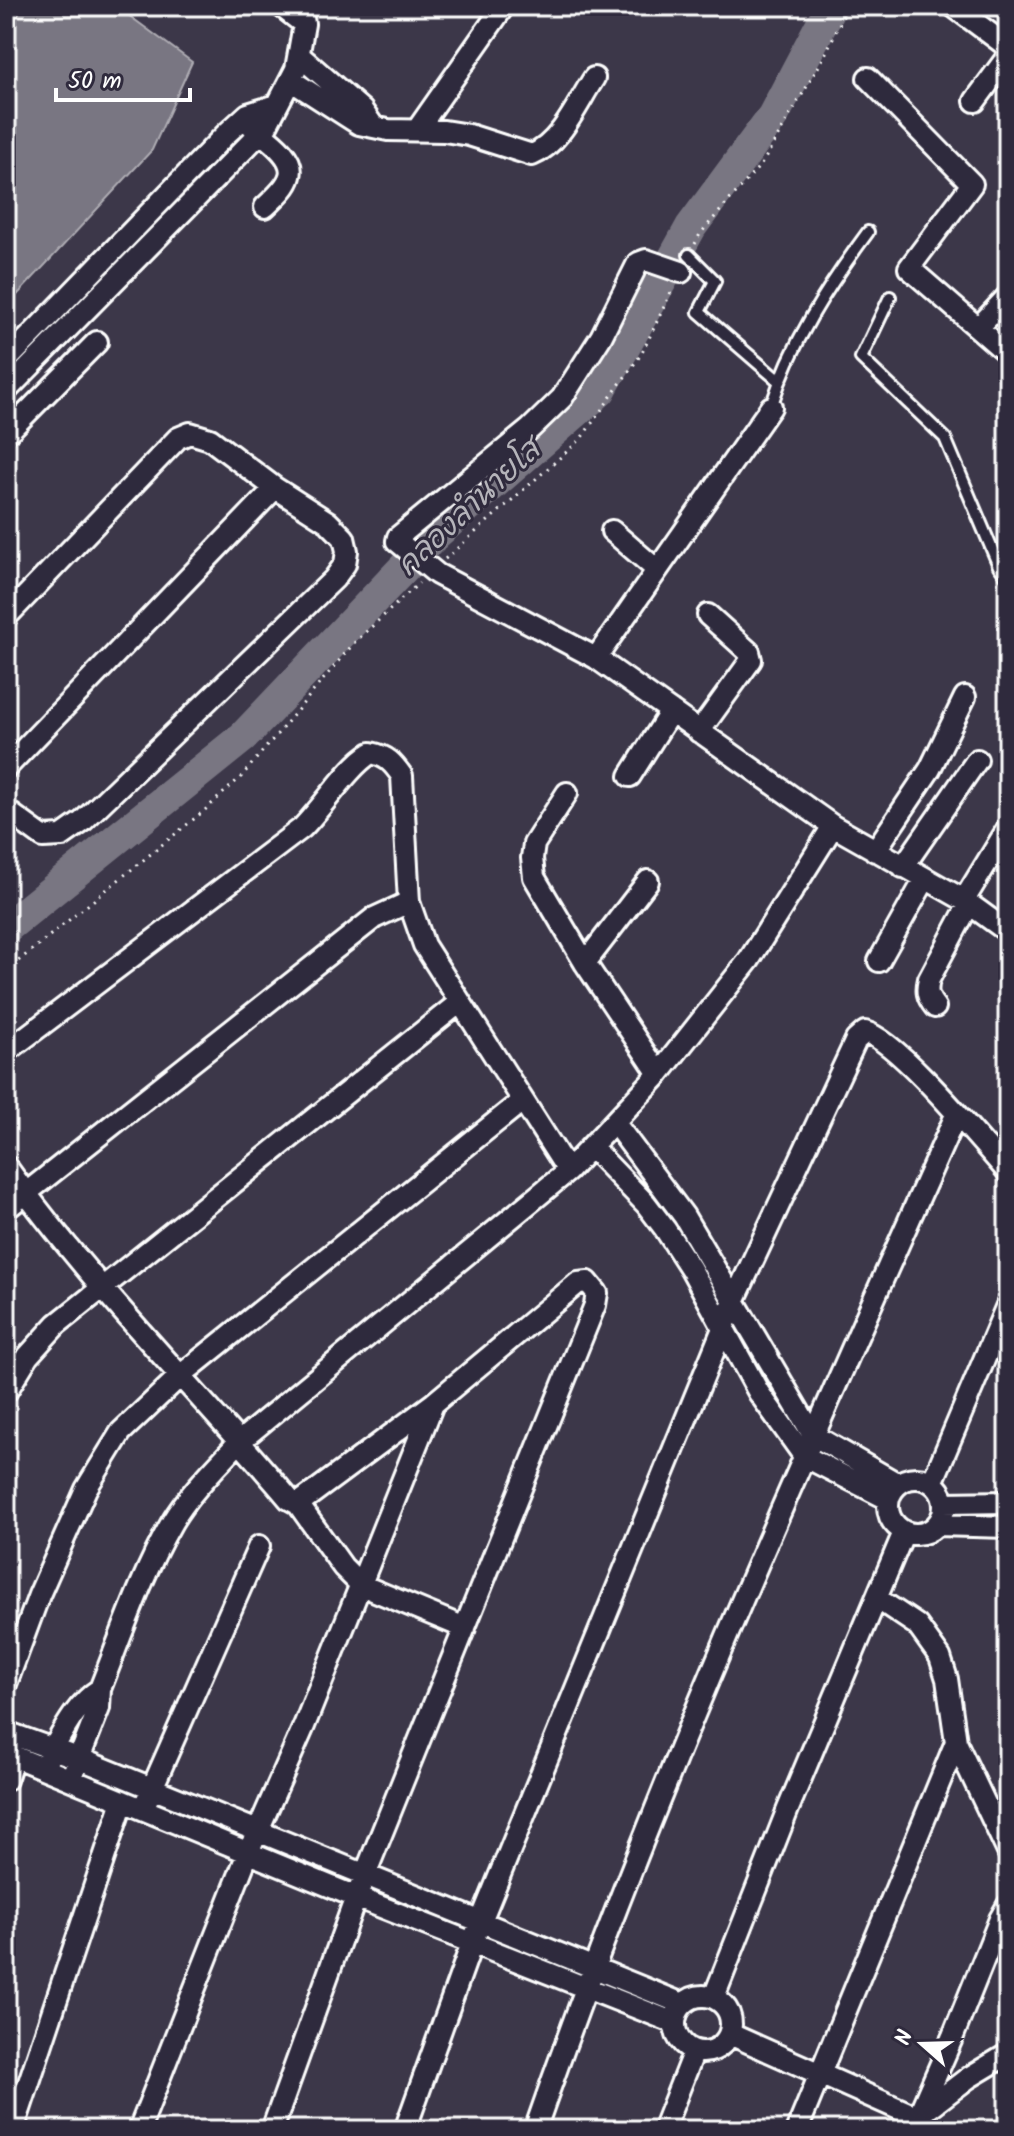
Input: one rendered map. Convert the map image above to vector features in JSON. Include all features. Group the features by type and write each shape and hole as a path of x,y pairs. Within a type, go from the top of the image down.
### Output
{"street":[{"path":"6,391 266,127 292,81 300,56 303,15 281,6"},
{"path":"953,6 1007,46 975,101"},
{"path":"417,130 501,10"},
{"path":"300,56 354,102 374,127"},
{"path":"292,81 348,119 374,127 469,135 532,155 544,150 554,139 594,78"},
{"path":"868,78 972,184 909,268 1008,354"},
{"path":"6,361 242,119 248,114 277,105"},
{"path":"242,119 284,155 291,165 287,183 265,207"},
{"path":"682,266 646,260 638,263 601,337 562,398 530,429 398,537 399,544 432,573 596,658 833,826 966,902 1008,932"},
{"path":"73,291 89,307"},
{"path":"978,328 1008,296"},
{"path":"6,434 97,342"},
{"path":"596,658 771,407"},
{"path":"6,617 178,438 190,433 210,439 275,488 328,522 344,538 347,551 345,564 334,579 82,822 62,836 43,837 6,810"},
{"path":"6,768 275,488"},
{"path":"612,531 657,570"},
{"path":"699,732 751,660 749,652 708,615"},
{"path":"875,851 930,769 965,697"},
{"path":"630,776 671,711"},
{"path":"6,1052 302,828 361,759 371,753 382,755 393,763 402,776 409,902 424,945 568,1171"},
{"path":"903,867 977,760"},
{"path":"567,793 534,844 534,877 585,963 659,1074"},
{"path":"71,1779 99,1708 100,1689 150,1565 173,1521 198,1486 240,1441 568,1171 659,1074 749,960 833,826"},
{"path":"935,1007 928,999 929,979 966,902 1008,828"},
{"path":"879,961 925,879"},
{"path":"585,963 648,881"},
{"path":"6,1209 147,1101 374,918 409,902"},
{"path":"6,1392 28,1356 57,1324 460,1002"},
{"path":"405,2130 480,1922 722,1329 856,1040 865,1032 876,1035 914,1069 1008,1172"},
{"path":"6,1684 39,1595 86,1489 121,1432 181,1375 522,1101"},
{"path":"535,2130 584,1989 804,1456 956,1115"},
{"path":"614,1122 684,1216 813,1435 893,1492"},
{"path":"591,1147 646,1204 665,1229 691,1269 759,1393 804,1456 893,1492"},
{"path":"6,1166 100,1288 289,1499 298,1504 343,1567 361,1585 465,1628"},
{"path":"272,2130 356,1897 595,1305 597,1293 594,1286 588,1282 578,1283 434,1403 298,1504"},
{"path":"932,1483 1008,1303"},
{"path":"139,2130 248,1853 304,1726 434,1403"},
{"path":"914,1478 932,1483 942,1495 944,1503 937,1525 925,1533 904,1532 890,1519 893,1492 914,1478"},
{"path":"944,1503 1008,1502"},
{"path":"937,1525 1008,1527"},
{"path":"714,1997 788,1809 904,1532"},
{"path":"147,1799 259,1546"},
{"path":"878,1599 917,1625 940,1657 947,1679 956,1742 1008,1852"},
{"path":"43,1768 76,1711 85,1699 100,1689"},
{"path":"6,1732 78,1758 248,1853 675,2023"},
{"path":"797,2130 956,1742"},
{"path":"6,1780 10,1755 123,1801 147,1799 257,1832 683,2004"},
{"path":"13,2130 123,1801"},
{"path":"916,2124 1008,1905"},
{"path":"703,1995 714,1997 729,2012 732,2023 724,2043 705,2053 683,2045 675,2023 683,2004 703,1995"},
{"path":"730,2034 820,2073 916,2124"},
{"path":"663,2130 694,2051"},
{"path":"916,2124 968,2078 1008,2054"}],"lane":[{"path":"771,407 779,381 825,291 868,232"},
{"path":"682,266 715,281 699,312 779,381"},
{"path":"890,297 861,358 945,438 999,566 1008,578"}],"path":[{"path":"6,971 205,810 241,777 354,643 580,440 642,353 700,234 763,162 824,57 848,6"}],"shaded area":[{"path":"6,6 116,6 192,62 152,150 6,307"}],"waterway":[{"name":"คลองลำนายโส","path":"6,928 243,737 436,534 600,391 691,227 773,116 831,6"}]}
